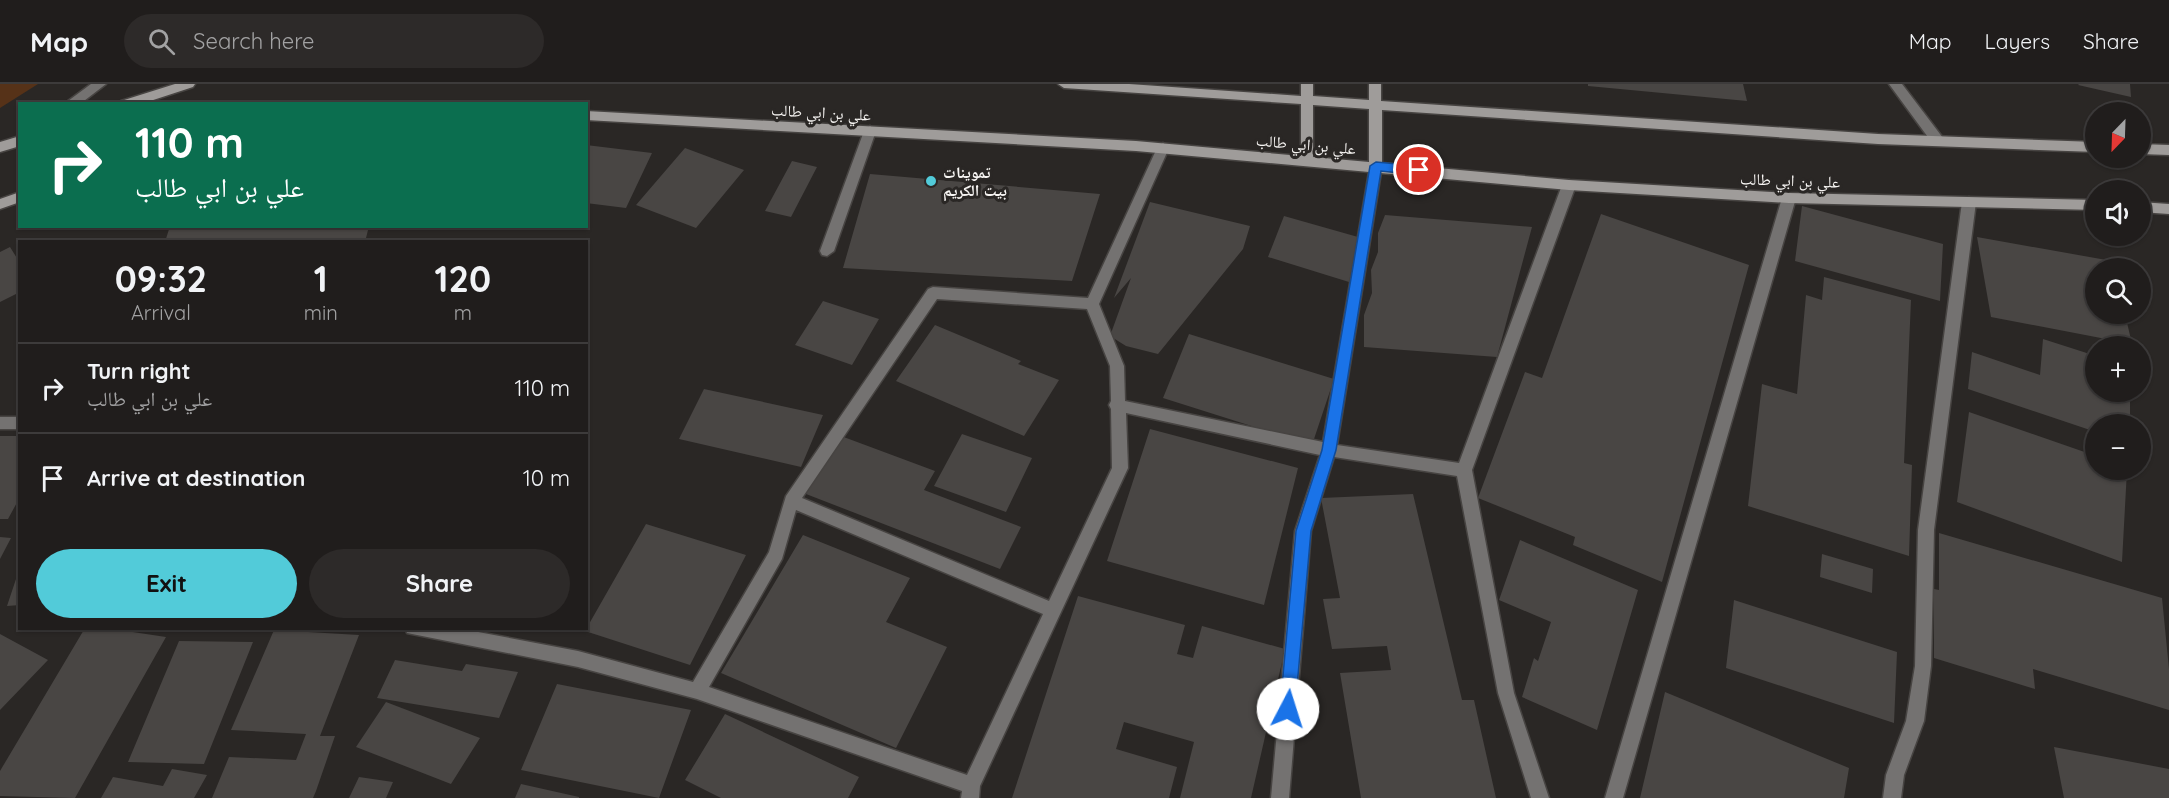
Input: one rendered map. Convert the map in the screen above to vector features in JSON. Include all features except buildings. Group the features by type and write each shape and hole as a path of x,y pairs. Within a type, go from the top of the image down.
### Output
{"main road":[{"path":"131,102 189,84"},
{"path":"1064,84 1938,141 2085,147"},
{"path":"1307,84 1307,160"},
{"path":"1375,84 1376,166"},
{"name":"علي بن ابي طالب","path":"588,115 1163,148 1569,185 1789,198 2085,205"},
{"path":"3,146 18,140"},
{"path":"2151,149 2169,150"},
{"path":"0,204 18,198"},
{"path":"2151,207 2169,208"}],"street":[{"path":"73,102 100,84"},
{"path":"1895,84 1938,141"},
{"path":"827,251 870,131"},
{"path":"423,630 578,659 697,691 971,792 1052,610 1120,468 1116,405 1117,366 1092,304 1163,148"},
{"path":"1280,798 1304,531 1329,450 1376,166"},
{"path":"1540,798 1506,693 1464,470 1569,185"},
{"path":"1614,798 1789,198"},
{"path":"1892,798 1895,775 1916,721 1923,666 1926,530 1969,202"},
{"path":"697,691 776,554 791,501 933,293 1092,304"},
{"path":"1116,405 1329,450 1464,470"},
{"path":"0,423 18,423"},
{"path":"791,501 1052,610"}],"shaded area":[{"path":"0,84 38,84 0,108"}],"place":[{"name":"تموينات بيت الكريم","path":"931,181"}],"route":[{"path":"1288,709 1304,531 1329,450 1376,166 1419,170"}]}
